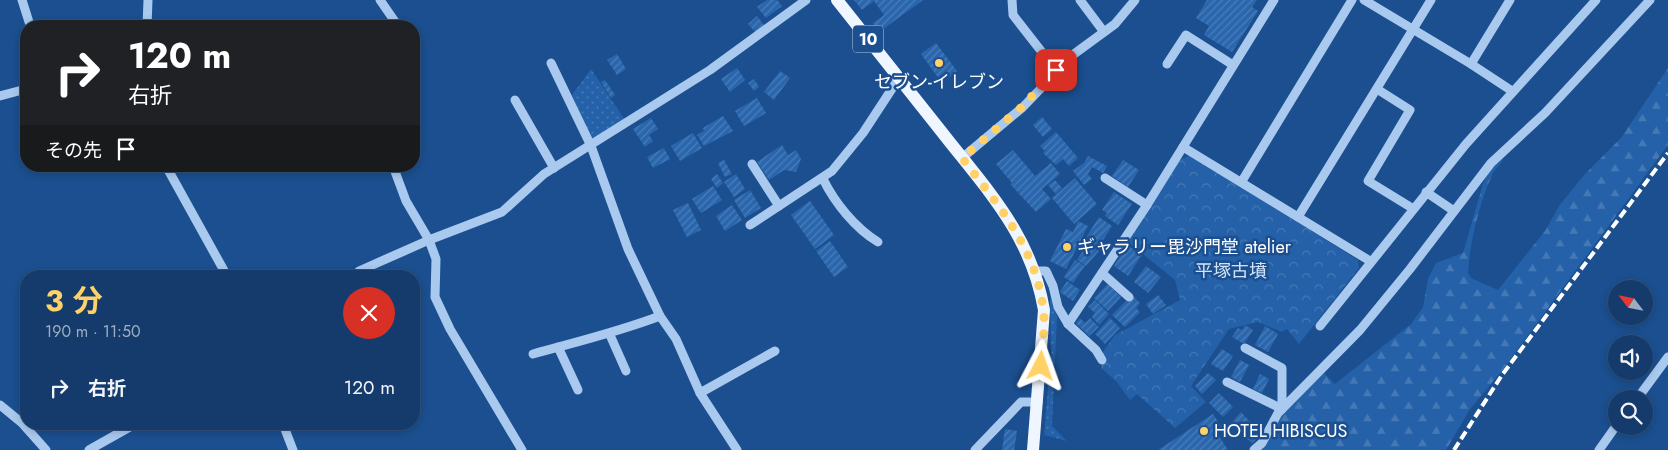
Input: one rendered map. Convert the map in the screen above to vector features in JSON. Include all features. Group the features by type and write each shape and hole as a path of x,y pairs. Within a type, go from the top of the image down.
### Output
{"main road":[{"name":"10","path":"837,0 1005,213 1020,237 1035,271 1044,310 1033,450"}],"street":[{"path":"22,0 28,20"},
{"path":"147,20 148,0"},
{"path":"380,0 394,20"},
{"path":"361,270 429,240 502,212 535,180 710,70 806,0"},
{"path":"1012,0 1013,15 1056,70"},
{"path":"1080,0 1104,32"},
{"path":"962,158 1022,107 1056,70 1074,54 1120,19 1135,0"},
{"path":"1068,324 1147,205 1274,0"},
{"path":"1242,181 1352,0"},
{"path":"1364,0 1414,29 1512,92"},
{"path":"1298,217 1432,0"},
{"path":"1470,64 1510,0"},
{"path":"1320,326 1412,208 1512,92 1596,0"},
{"path":"1254,450 1262,443 1282,409 1360,330 1491,163 1545,113 1649,0"},
{"path":"1167,64 1186,35 1233,65"},
{"path":"551,63 591,146 628,249 660,316 676,338 700,393 737,450"},
{"path":"750,225 823,179 847,154 899,78"},
{"path":"1377,89 1410,110 1368,181 1412,208"},
{"path":"0,96 20,90"},
{"path":"515,100 554,168"},
{"path":"1183,147 1242,181 1370,261"},
{"path":"752,164 779,206"},
{"path":"169,172 224,270"},
{"path":"395,172 406,201 429,240 436,259 436,297 450,329 522,450"},
{"path":"1105,178 1147,205"},
{"path":"823,179 832,196 866,234 878,242"},
{"path":"1426,192 1454,212"},
{"path":"1035,271 1046,271 1053,286 1058,306 1068,324 1096,350 1102,360"},
{"path":"1102,273 1129,297"},
{"path":"533,354 591,337 610,335 660,316"},
{"path":"610,335 626,371"},
{"path":"558,347 578,390"},
{"path":"1245,348 1282,368 1282,409"},
{"path":"700,393 775,350"},
{"path":"1644,390 1668,357"},
{"path":"1227,382 1282,409"},
{"path":"975,450 1021,402 1038,402"},
{"path":"0,405 20,421"},
{"path":"28,430 46,450"},
{"path":"89,450 124,430"},
{"path":"285,430 293,450"},
{"path":"1599,450 1610,435"}],"green space":[{"path":"1668,68 1668,145 1501,372 1470,409 1446,450 1259,450 1266,445 1281,415 1324,373 1335,384 1411,324 1423,307 1428,279 1436,263 1463,253 1483,184 1489,171 1504,156 1492,175 1479,210 1473,235 1468,273 1471,278 1498,290 1545,231 1559,206 1585,174 1621,138"},
{"path":"591,69 625,120 592,141 572,95"},
{"name":"平塚古墳","path":"1191,155 1358,260 1359,268 1299,344 1287,329 1282,332 1258,322 1229,329 1191,386 1206,402 1175,428 1137,394 1130,400 1116,381 1101,368 1103,352 1115,335 1180,300 1175,280 1128,242 1179,160"},
{"path":"1050,297 1057,317 1052,426 1067,441 1044,435 1051,354"}],"building":[{"path":"767,0 777,0 782,6 766,18 757,7"},
{"path":"854,0 923,0 879,32 873,23 884,15 874,1 862,10"},
{"path":"1207,0 1257,0 1252,7 1258,11 1232,52 1204,35 1209,26 1196,18"},
{"path":"757,16 764,25 755,32 748,24"},
{"name":"セブン-イレブン","path":"936,43 957,71 942,83 921,54"},
{"path":"617,54 626,69 617,75 607,60"},
{"path":"737,68 745,80 730,92 721,79"},
{"path":"780,71 790,78 774,100 764,92"},
{"path":"754,79 759,87 754,91 748,83"},
{"path":"605,80 615,95 611,98 601,82"},
{"path":"757,98 766,113 744,126 735,111"},
{"path":"723,116 733,131 704,146 697,135 704,131 703,128"},
{"path":"1042,117 1052,129 1043,137 1033,125"},
{"path":"651,118 658,129 649,135 653,141 645,147 633,129"},
{"path":"1056,132 1078,158 1069,166 1063,159 1056,165 1043,153 1045,151 1040,146"},
{"path":"693,133 702,148 680,161 671,146"},
{"path":"782,145 788,155 796,150 801,159 796,172 784,170 769,180 757,162"},
{"path":"664,148 670,159 653,168 647,157"},
{"path":"1013,150 1035,176 1051,163 1060,174 1042,189 1051,199 1036,212 1010,184 1012,183 996,164"},
{"path":"1088,156 1107,166 1103,173 1092,167 1088,174 1092,179 1084,185 1073,171 1084,163"},
{"path":"724,160 732,174 725,177 718,163"},
{"path":"1123,160 1139,170 1128,187 1112,176"},
{"path":"717,174 723,183 717,188 711,179"},
{"path":"736,174 745,189 734,197 724,182"},
{"path":"1075,178 1097,204 1074,224 1052,198"},
{"path":"1055,180 1062,188 1056,194 1048,185"},
{"path":"713,186 722,200 701,213 692,199"},
{"path":"750,190 761,208 745,218 734,200"},
{"path":"1114,192 1132,204 1118,225 1105,216 1107,213 1102,210"},
{"path":"810,201 834,235 815,249 791,215"},
{"path":"688,203 701,230 687,237 673,210"},
{"path":"732,205 742,220 725,231 716,216"},
{"path":"1099,217 1112,226 1098,248 1085,239"},
{"name":"ギャラリー毘沙門堂 atelier","path":"1078,221 1088,226 1066,269 1050,261 1066,229 1073,232"},
{"path":"830,241 848,267 834,277 816,251"},
{"path":"1088,243 1099,251 1086,266 1077,260"},
{"path":"1127,245 1142,255 1128,276 1114,266"},
{"path":"1075,260 1085,266 1073,283 1064,277"},
{"path":"1146,266 1161,277 1148,293 1134,282"},
{"path":"1067,281 1080,290 1073,301 1060,292"},
{"path":"1108,284 1121,297 1108,311 1094,298"},
{"path":"1132,295 1140,303 1136,308 1140,312 1125,327 1112,315"},
{"path":"1158,295 1166,305 1153,314 1146,304"},
{"path":"1095,300 1109,314 1099,325 1092,317 1095,313 1088,307"},
{"path":"1080,318 1085,323 1090,318 1099,327 1089,336 1076,323"},
{"path":"1110,318 1120,328 1105,344 1095,334"},
{"path":"1245,325 1253,330 1244,344 1232,337 1238,328 1242,330"},
{"path":"1265,326 1278,334 1268,352 1255,345"},
{"path":"1222,349 1233,356 1223,371 1211,364"},
{"path":"1240,360 1249,365 1240,382 1231,377"},
{"path":"1208,373 1216,380 1202,394 1195,386"},
{"path":"1260,374 1269,379 1262,393 1253,389"},
{"path":"1219,393 1233,407 1223,417 1209,403"},
{"path":"1241,412 1254,426 1245,435 1232,422"},
{"name":"HOTEL HIBISCUS","path":"1213,414 1223,429 1217,433 1228,450 1158,450"},
{"path":"1005,429 1017,431 1014,450 1002,450"},
{"path":"1255,429 1261,435 1252,443 1246,438"}],"railway":[{"path":"1454,450 1502,375 1668,153"}],"place":[{"name":"セブン-イレブン","path":"939,63"},
{"name":"ギャラリー毘沙門堂 atelier","path":"1067,247"},
{"name":"HOTEL HIBISCUS","path":"1204,431"}],"route":[{"path":"1041,366 1044,310 1040,288 1029,255 1005,213 962,158 1022,107 1056,70"}]}
